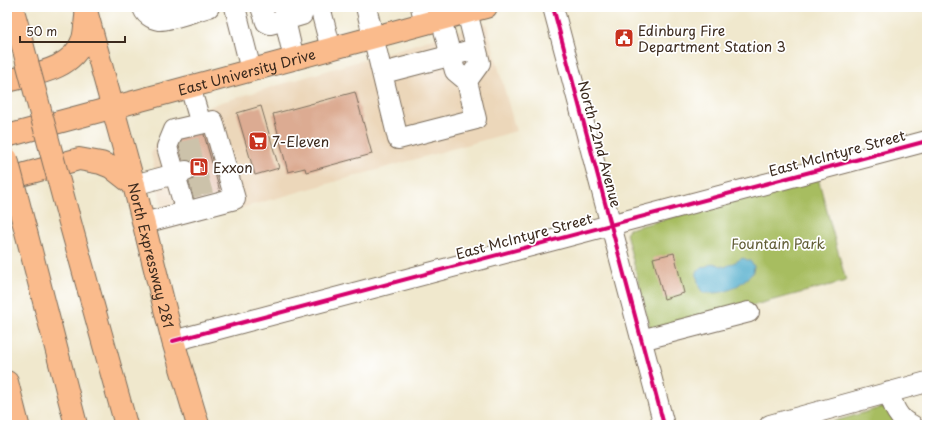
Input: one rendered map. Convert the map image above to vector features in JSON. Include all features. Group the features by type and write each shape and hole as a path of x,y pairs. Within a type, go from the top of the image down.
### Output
{"main road":[{"path":"12,7 126,425"},
{"path":"7,80 52,69 64,63 78,50 83,39 86,11"},
{"name":"North Expressway 281","path":"86,11 134,184 173,341 198,425"},
{"name":"East University Drive","path":"7,136 331,49 451,13"},
{"path":"7,159 76,425"},
{"path":"7,179 79,159 101,163 111,167 134,184"},
{"path":"7,382 18,425"}],"street":[{"path":"142,7 144,12 151,17 160,20 209,7"},
{"path":"235,7 251,70"},
{"path":"261,7 266,22 270,24 284,18 302,15 305,7"},
{"path":"320,7 331,49"},
{"path":"366,7 398,139 476,118 466,81 456,71 451,55 451,13"},
{"name":"North 22nd Avenue","path":"553,7 664,425"},
{"path":"451,13 476,49 480,64 466,81"},
{"path":"284,18 294,59"},
{"path":"383,73 476,49"},
{"path":"190,87 201,124"},
{"path":"144,223 235,200 218,162 213,121 174,130 167,147 180,172 186,212"},
{"name":"East McIntyre Street","path":"173,341 927,141"},
{"path":"134,184 180,172"},
{"path":"641,340 749,312"},
{"path":"770,425 927,382"},
{"path":"889,392 893,408 906,423 912,425"},
{"path":"919,425 927,423"}],"shaded area":[{"path":"486,23 516,131 166,229 151,153 169,121 222,102"}],"green space":[{"name":"Fountain Park","path":"818,178 846,281 651,332 626,233 629,229"},
{"path":"883,407 901,425 822,425"}],"water":[{"path":"743,258 750,261 754,266 753,273 736,287 731,289 719,293 703,293 699,287 696,271 713,263 725,267"}],"building":[{"path":"355,92 372,154 306,172 305,168 288,172 273,114"},
{"name":"7-Eleven","path":"261,106 279,168 255,175 237,113"},
{"name":"Exxon","path":"203,131 221,195 195,202 177,139"},
{"path":"674,253 684,293 664,299 653,258"}],"tunnel":[{"path":"181,152 207,146"},
{"path":"186,171 212,163"},
{"path":"191,188 217,181"}],"cycle path":[{"path":"553,7 664,425"},
{"path":"173,341 927,141"}],"place":[{"name":"Edinburg Fire Department Station 3","path":"624,38"},
{"name":"7-Eleven","path":"258,141"},
{"name":"Exxon","path":"199,167"}]}
